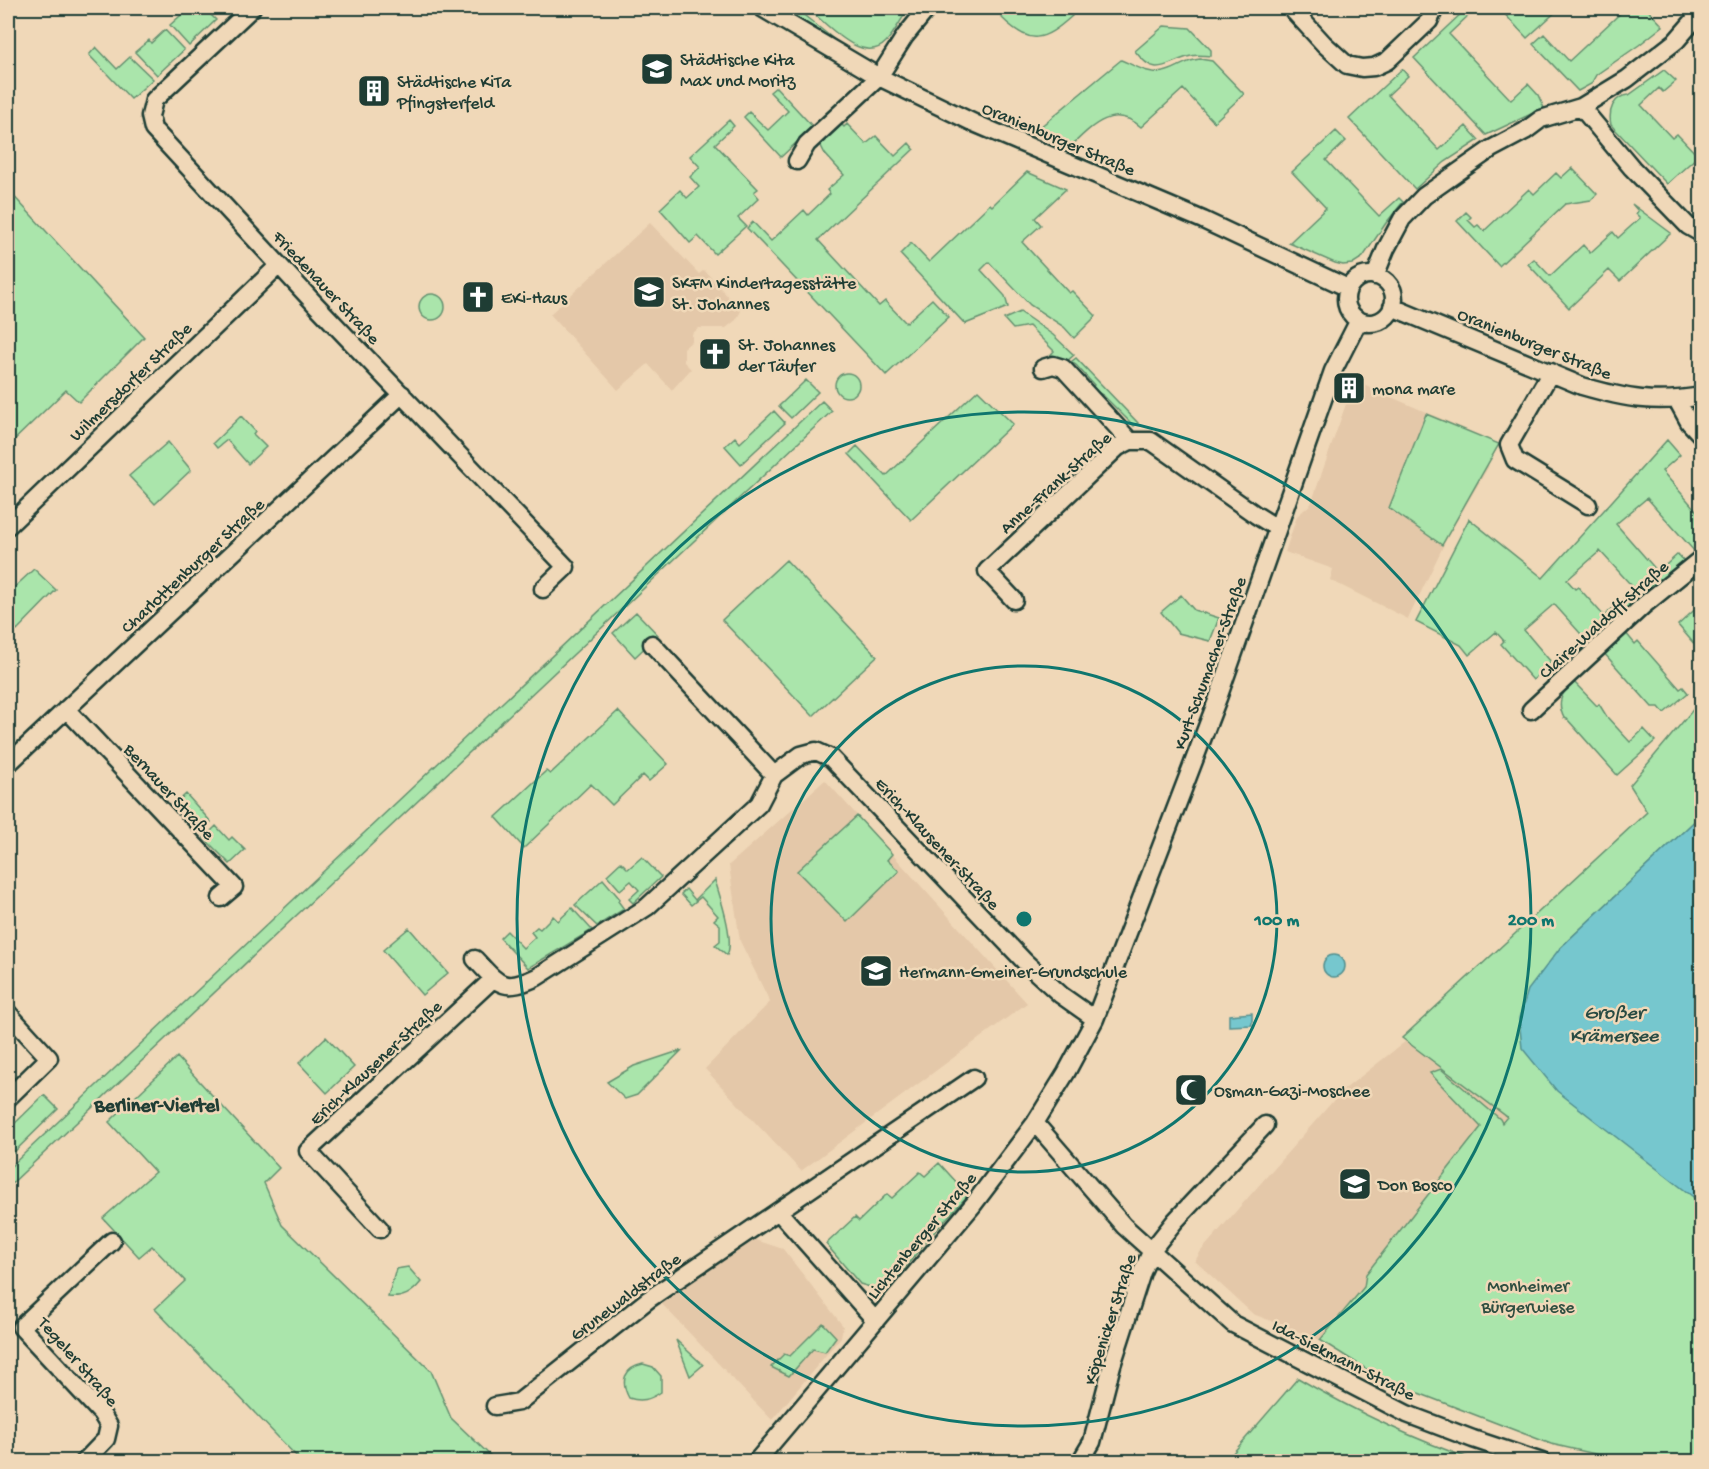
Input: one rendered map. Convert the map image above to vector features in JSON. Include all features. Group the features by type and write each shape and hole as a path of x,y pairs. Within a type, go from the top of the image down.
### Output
{"street":[{"name":"Friedenauer Straße","path":"252,8 154,100 150,116 153,129 566,567 543,589"},
{"name":"Oranienburger Straße","path":"762,8 879,77 1003,136 1203,220 1348,288"},
{"path":"797,161 807,144 879,77 905,36 928,8"},
{"path":"1292,8 1324,44 1347,65 1362,68 1374,67 1387,61 1429,21 1435,8"},
{"path":"1375,276 1401,219 1424,196 1491,149 1525,131 1540,119 1581,107 1627,79 1676,41 1701,11"},
{"path":"1581,107 1632,168 1688,226 1701,234"},
{"name":"Wilmersdorfer Straße","path":"8,526 279,265"},
{"path":"1369,275 1375,276 1382,278 1391,288 1392,307 1382,320 1374,322 1359,320 1349,312 1348,288 1357,279 1369,275"},
{"name":"Oranienburger Straße","path":"1392,307 1582,386 1642,400 1677,400 1701,396"},
{"name":"Kurt-Schumacher-Straße","path":"1095,1018 1218,698 1333,372 1359,320"},
{"path":"1043,368 1053,365 1063,368 1130,441"},
{"path":"1551,372 1509,445 1515,460 1588,504"},
{"name":"Charlottenburger Straße","path":"8,764 402,394"},
{"path":"1677,400 1689,422 1701,436"},
{"name":"Anne-Frank-Straße","path":"1014,600 987,571 1118,447 1130,441 1151,441 1277,528"},
{"name":"Claire-Waldoff-Straße","path":"1531,710 1644,605 1701,558"},
{"path":"652,644 774,775"},
{"name":"Bernauer Straße","path":"66,709 234,886 221,898"},
{"name":"Erich-Klausener-Straße","path":"380,1229 308,1151 493,979 507,986 518,986 537,977 639,913 759,804 774,775 801,755 816,752 831,758 1025,963 1061,994 1095,1018"},
{"path":"475,959 493,979"},
{"path":"8,1014 49,1058 8,1098"},
{"name":"Lichtenberger Straße","path":"756,1461 973,1205 1035,1123 1095,1018"},
{"name":"Grunewaldstraße","path":"495,1406 519,1402 649,1299 974,1078"},
{"name":"Köpenicker Straße","path":"1035,1123 1124,1226 1152,1250 1142,1272 1112,1365 1092,1442 1080,1461"},
{"path":"1152,1250 1175,1221 1265,1125"},
{"path":"778,1211 875,1320"},
{"name":"Tegeler Straße","path":"84,1461 106,1439 109,1426 101,1413 21,1327 112,1241"},
{"name":"Ida-Siekmann-Straße","path":"1152,1250 1233,1324 1275,1347 1407,1414 1473,1439 1542,1461"}],"shaded area":[{"name":"SKFM Kindertagesstätte St. Johannes","path":"650,223 699,274 704,270 741,311 736,320 726,328 699,328 692,334 692,341 684,348 684,362 691,369 672,390 648,364 618,390 550,314"},
{"path":"1354,381 1500,444 1448,536 1408,619 1330,580 1333,569 1285,552 1297,516 1311,504"},
{"name":"Hermann-Gmeiner-Grundschule","path":"825,780 1027,1003 801,1171 705,1069 770,1002 740,941 729,865"},
{"name":"Don Bosco","path":"1406,1041 1507,1117 1320,1340 1253,1314 1195,1261 1201,1251 1341,1092"},
{"path":"753,1239 783,1249 843,1326 841,1337 772,1420 660,1302"}],"green space":[{"path":"189,8 204,8 216,20 189,46 170,25"},
{"path":"781,8 795,8 836,41"},
{"path":"819,8 883,8 890,13 896,8 908,10 886,42 877,48 868,49 858,47 828,27 813,13"},
{"path":"1009,8 1065,8 1072,16 1053,31 1036,37 1020,33 1001,17"},
{"path":"1499,8 1560,8 1527,38"},
{"path":"1626,8 1646,8 1663,26 1596,75 1591,84 1578,91 1533,44 1544,34 1569,61"},
{"path":"1466,9 1470,14 1449,34 1511,100 1528,84 1538,95 1544,108 1486,135 1414,58"},
{"path":"1164,26 1190,28 1211,50 1211,56 1193,55 1162,67 1149,65 1135,51"},
{"path":"165,30 184,50 157,75 135,52 149,40 151,43"},
{"path":"96,47 117,69 130,57 153,79 131,99 89,55"},
{"path":"1200,59 1212,61 1244,94 1214,122 1183,89 1141,127 1130,120 1111,117 1093,126 1069,148 1036,134 1039,128 1121,60 1158,73"},
{"path":"1402,69 1408,76 1388,95 1439,150 1466,126 1479,140 1445,162 1415,189 1349,119"},
{"path":"1664,70 1676,81 1663,92 1659,88 1641,105 1672,138 1677,134 1698,156 1667,184 1611,125 1610,120 1615,101 1629,95"},
{"path":"776,87 813,127 781,157 744,117 749,112 768,130 788,111 770,92"},
{"path":"729,120 734,126 715,144 758,189 754,192 759,198 738,218 746,226 715,254 698,236 690,243 660,209 680,190 687,198 699,187 690,177 700,167 690,156"},
{"path":"838,121 844,127 847,124 866,144 876,136 895,156 909,143 914,149 818,240 879,306 885,301 906,323 932,299 949,317 886,375 747,228 753,222 771,241 804,210 808,215 830,194 827,190 844,175 825,154 818,140"},
{"path":"1336,131 1346,141 1326,160 1379,216 1399,198 1403,202 1363,257 1352,264 1343,265 1289,243 1326,208 1292,172"},
{"path":"1572,168 1597,194 1591,200 1565,204 1499,266 1457,221 1466,212 1471,217 1468,220 1475,227 1478,225 1484,231 1529,189 1534,194 1556,173 1561,178"},
{"path":"1027,172 1066,189 1035,218 1041,225 1022,242 1069,293 1072,291 1096,316 1074,338 1064,327 1030,305 989,262 981,270 1005,296 1008,307 965,324 900,254 911,243 929,262"},
{"path":"8,190 144,337 79,402 66,390 8,446"},
{"path":"1632,204 1671,233 1620,281 1609,270 1569,308 1528,264 1534,259 1550,276 1583,245 1590,253 1613,232 1618,238 1640,218"},
{"path":"432,294 441,298 445,307 441,316 432,320 423,316 419,307 423,298"},
{"path":"1020,312 1053,335 1074,355 1067,361 1047,362 1046,360 1054,351 1029,326 1013,329 1004,319"},
{"path":"1076,358 1138,423 1134,426 1103,395 1090,389 1094,385 1071,362"},
{"path":"847,373 855,377 859,385 855,393 847,397 839,393 835,385 839,377"},
{"path":"806,380 818,392 791,418 779,406"},
{"path":"978,390 1013,424 911,520 849,454 857,446 886,476"},
{"path":"822,401 832,411 8,1187 8,1169"},
{"path":"774,411 785,423 741,464 725,446 735,437 740,443"},
{"path":"1426,414 1499,444 1442,545 1389,508"},
{"path":"241,416 255,431 253,434 266,447 248,464 227,440 217,448 213,443"},
{"path":"1667,440 1680,455 1662,471 1701,516 1701,546 1695,552 1647,498 1616,524 1658,572 1678,554 1684,561 1641,596 1600,551 1567,580 1575,589 1578,587 1604,616 1624,598 1630,605 1589,643 1554,604 1524,630 1551,662 1533,680 1501,644 1504,641 1496,632 1469,655 1461,645 1416,622 1469,519 1543,578"},
{"path":"168,442 191,470 155,504 129,476"},
{"path":"786,560 877,656 813,716 722,620"},
{"path":"34,569 56,590 17,630 8,621 8,593"},
{"path":"1181,595 1194,610 1219,618 1210,641 1178,633 1161,612"},
{"path":"1701,604 1701,652 1678,625"},
{"path":"636,612 658,635 635,657 613,633"},
{"path":"1625,632 1635,644 1638,641 1680,689 1683,687 1688,693 1664,713 1659,707 1652,707 1603,652"},
{"path":"1573,681 1597,706 1599,704 1607,717 1630,742 1644,729 1655,741 1617,775 1564,718 1560,702"},
{"name":"Monheimer Bürgerwiese","path":"1701,700 1701,815 1560,948 1701,1203 1701,1461 1626,1461 1551,1444 1382,1379 1320,1340 1364,1287 1366,1274 1481,1127 1430,1073 1441,1069 1502,1123 1507,1117 1402,1038 1647,812 1630,785"},
{"path":"618,711 668,764 649,781 643,775 612,805 591,784 524,848 496,817 546,771 550,774"},
{"path":"186,794 211,822 199,832 174,805"},
{"path":"857,816 892,854 887,860 899,871 847,922 797,871"},
{"path":"216,826 229,840 232,837 245,850 230,864 204,838"},
{"path":"642,857 661,877 633,903 629,899 639,890 631,881 620,890 607,875 621,862 628,869"},
{"path":"603,879 620,899 618,901 624,909 597,926 575,905"},
{"path":"715,880 728,929 727,955 715,945 720,941 720,925 714,920 718,916 701,897 691,905 681,894 686,889 695,900"},
{"path":"572,908 592,930 528,968 500,938 507,931 523,948 535,937 531,932 537,927 540,929 553,916 558,921"},
{"path":"409,928 448,973 422,995 383,950"},
{"path":"326,1037 354,1067 327,1093 299,1063"},
{"path":"682,1050 637,1095 625,1099 607,1082 634,1066"},
{"path":"177,1057 279,1168 264,1183 282,1225 431,1371 451,1418 496,1461 301,1461 155,1309 185,1281 152,1246 139,1257 103,1218 155,1172 109,1122"},
{"path":"44,1095 58,1109 8,1158 8,1130"},
{"path":"939,1163 968,1195 928,1239 892,1284 877,1289 860,1284 826,1244 855,1217 859,1221 887,1194 892,1198 920,1172 925,1176"},
{"path":"408,1267 421,1282 407,1294 388,1297 396,1269"},
{"path":"823,1323 836,1337 825,1352 813,1349 789,1376 771,1367 784,1354 790,1356"},
{"path":"676,1340 703,1365 690,1376"},
{"path":"643,1364 653,1367 661,1376 661,1392 645,1400 629,1398 624,1381 625,1376 632,1369"},
{"path":"1298,1378 1385,1424 1477,1461 1226,1461"}],"water":[{"name":"Großer Krämersee","path":"1701,815 1701,1203 1557,1091 1522,1048 1519,1018 1528,990 1560,948"},
{"path":"1334,955 1342,958 1345,966 1342,974 1334,977 1326,974 1323,966 1326,958"},
{"path":"1252,1013 1252,1025 1229,1026 1229,1015"}],"place":[{"name":"Städtische Kita Max und Moritz","path":"657,69"},
{"name":"Städtische KiTa Pfingsterfeld","path":"374,91"},
{"name":"SKFM Kindertagesstätte St. Johannes","path":"649,292"},
{"name":"EKi-Haus","path":"478,297"},
{"name":"St. Johannes der Täufer","path":"715,354"},
{"name":"mona mare","path":"1349,388"},
{"name":"Hermann-Gmeiner-Grundschule","path":"876,971"},
{"name":"Osman-Gazi-Moschee","path":"1191,1090"},
{"name":"Don Bosco","path":"1355,1184"}],"district":[{"name":"Berliner-Viertel","path":"157,1104"}]}
